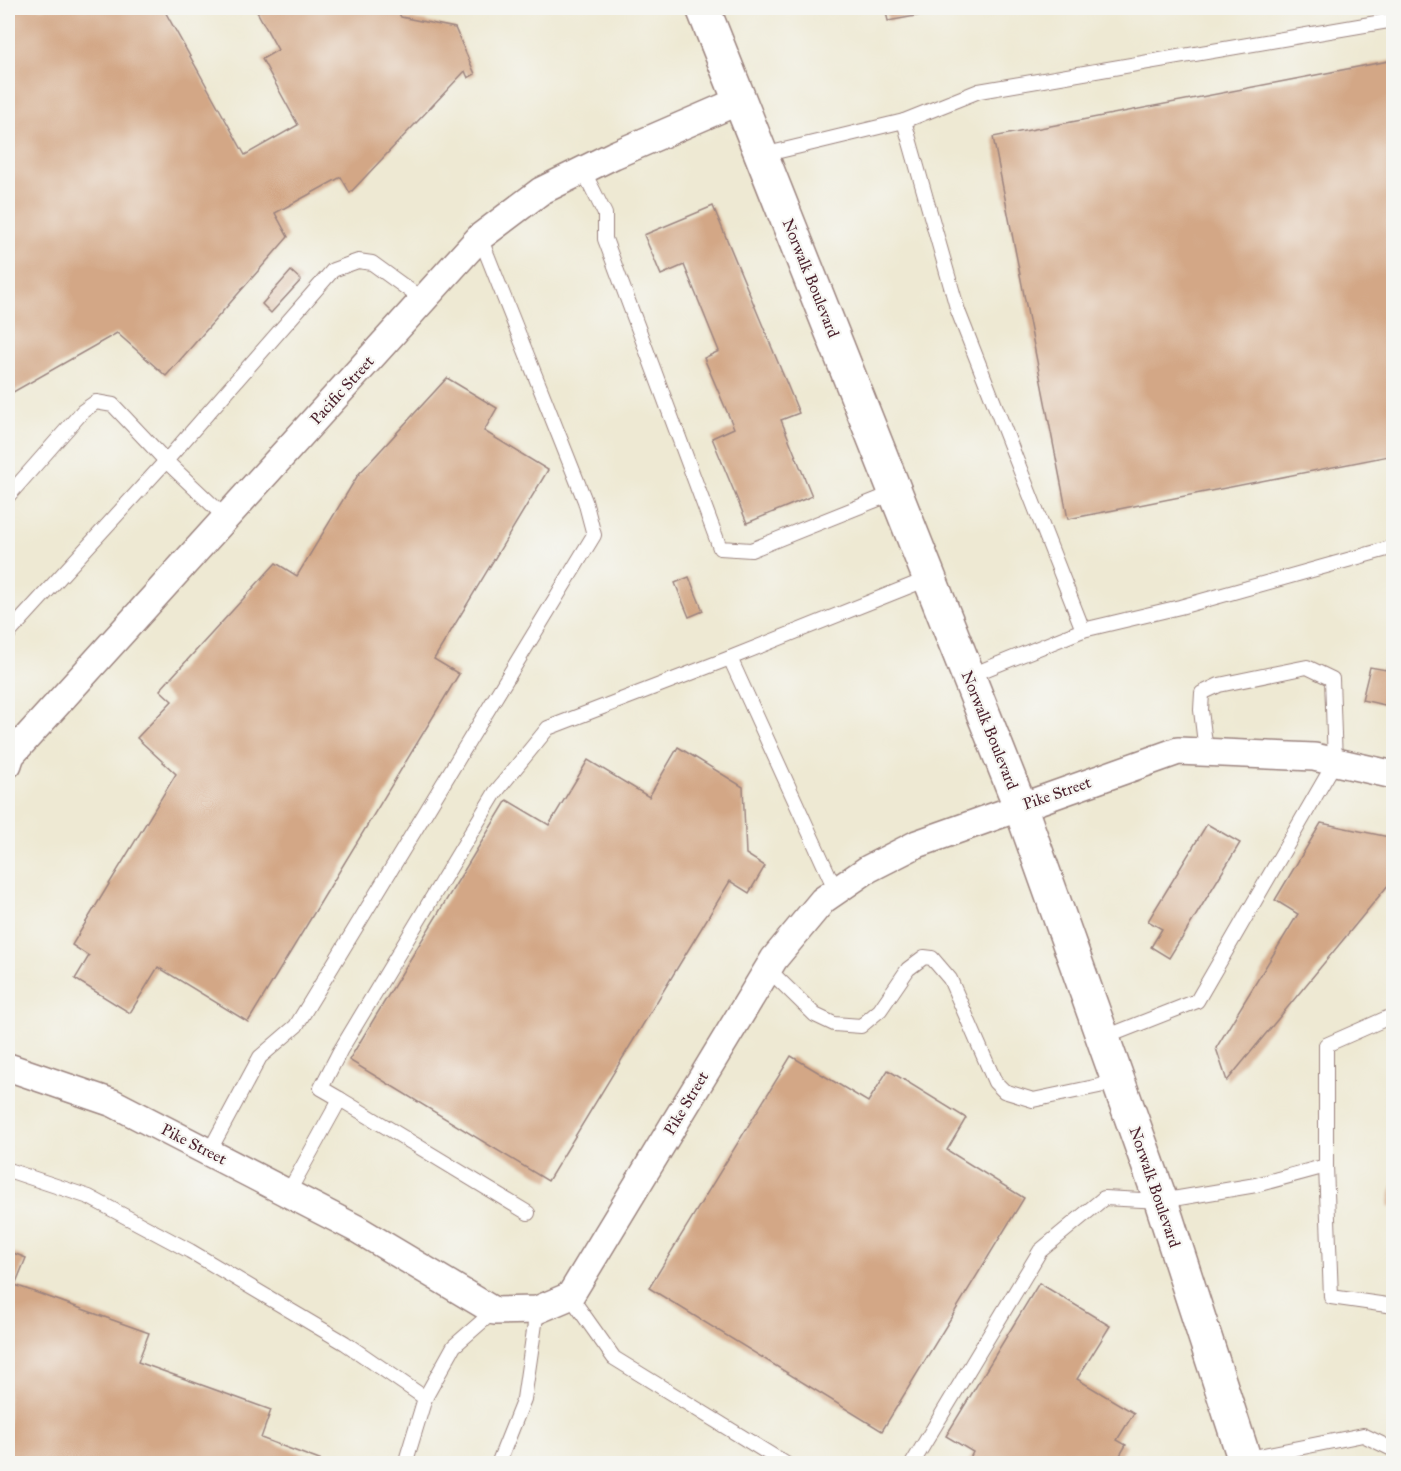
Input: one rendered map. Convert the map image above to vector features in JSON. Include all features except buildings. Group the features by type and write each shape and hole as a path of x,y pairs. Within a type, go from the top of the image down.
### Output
{"main road":[{"name":"Norwalk Boulevard","path":"703,8 1020,806 1161,1201 1241,1462"}],"street":[{"name":"Pacific Street","path":"8,764 11,755 480,237 541,191 614,155 741,100"},
{"name":"Pike Street","path":"570,1296 774,958 823,900 868,869 917,844 1178,751 1314,757 1394,775"},
{"name":"Pike Street","path":"8,1067 113,1103 357,1229 494,1311"},
{"path":"494,1311 537,1310 570,1296"}],"lane":[{"path":"763,155 904,121 979,91 1394,20"},
{"path":"904,121 958,311 1083,630"},
{"path":"583,170 605,214 605,239 720,549 751,550 896,492"},
{"path":"209,1152 260,1057 296,1026 594,536 585,501 480,237"},
{"path":"8,634 166,461 333,270 358,261 372,263 423,300"},
{"path":"8,496 83,411 96,402 113,405 166,461 226,518"},
{"path":"969,676 1083,630 1180,607 1394,547"},
{"path":"528,1213 321,1088 340,1051 495,793 548,728 930,578"},
{"path":"730,658 836,891"},
{"path":"1103,1038 1197,1001 1335,762 1332,679 1307,667 1219,685 1202,693 1201,710 1206,752"},
{"path":"768,969 815,1015 834,1024 861,1026 880,1010 908,969 924,957 932,958 950,979 995,1082 1004,1091 1033,1100 1118,1082"},
{"path":"1394,1015 1326,1045 1326,1166 1330,1297 1394,1306"},
{"path":"288,1193 340,1099"},
{"path":"912,1464 1040,1251 1104,1198 1161,1201 1256,1185 1326,1166"},
{"path":"8,1170 89,1197 190,1251 345,1343 425,1398"},
{"path":"570,1296 614,1358 786,1464"},
{"path":"498,1464 524,1399 537,1310"},
{"path":"405,1464 425,1398 454,1346 494,1311"},
{"path":"1241,1462 1363,1435 1394,1450"}]}
